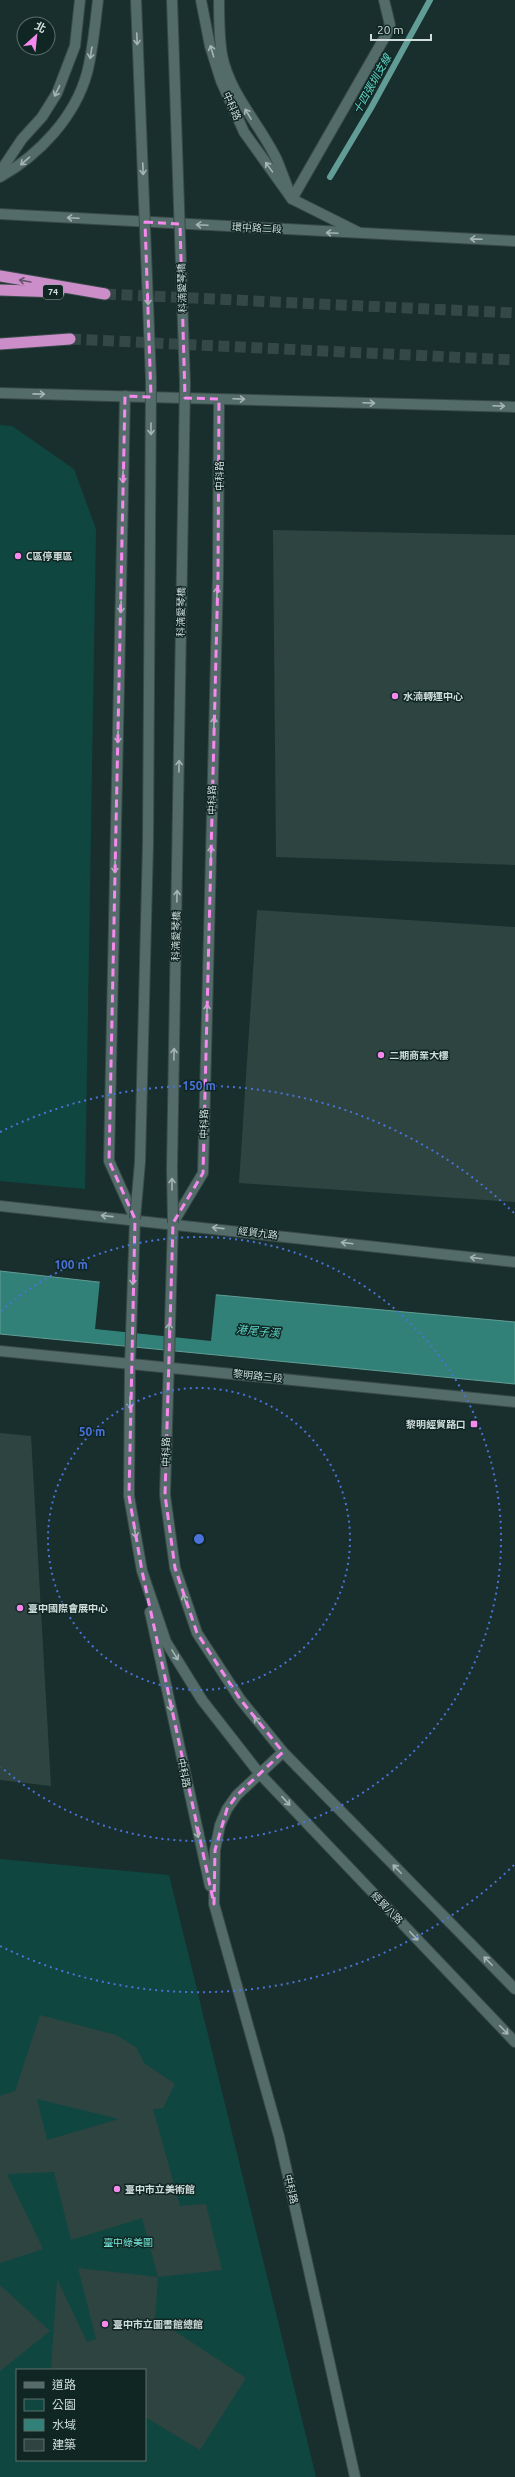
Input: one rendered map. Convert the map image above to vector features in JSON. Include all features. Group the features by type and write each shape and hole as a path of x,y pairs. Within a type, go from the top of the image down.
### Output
{"highway":[{"name":"74","path":"0,276 105,294 0,290"},
{"path":"0,336 70,339 0,344"}],"street":[{"path":"0,172 22,139 42,117 56,93 75,46 80,0"},
{"path":"0,177 21,165 41,147 57,129 81,92 87,73 98,0"},
{"path":"135,1219 140,1162 148,843 151,388 136,0"},
{"name":"科湳愛琴橋","path":"172,0 185,384 172,1154 173,1223"},
{"name":"中科路","path":"201,0 210,46 230,105 244,132 292,199 364,234"},
{"name":"中科路","path":"220,0 219,23 222,55 229,76 243,106 276,159 292,199"},
{"path":"292,199 386,35 390,25 384,0"},
{"name":"環中路二段","path":"0,214 515,241"},
{"path":"0,393 515,407"},
{"name":"中科路","path":"125,396 109,1161 135,1219 130,1364 129,1496 142,1571 214,1904 279,2136 355,2477"},
{"name":"中科路","path":"214,1904 215,1850 220,1825 237,1795 283,1752 240,1699 197,1633 175,1568 165,1495 173,1223 203,1173 218,575 219,399"},
{"name":"經貿九路","path":"0,1206 173,1223 515,1262"},
{"name":"黎明路三段","path":"0,1351 515,1402"},
{"name":"中科路","path":"142,1571 166,1642 202,1700 259,1773"},
{"path":"283,1752 515,1989"},
{"name":"經貿八路","path":"259,1773 515,2042"}],"highlighted area":[{"path":"145,222 180,224 185,398 219,399 218,575 203,1173 173,1223 165,1495 175,1568 197,1633 240,1699 283,1752 237,1795 227,1809 215,1850 214,1904 142,1571 129,1496 135,1219 109,1161 125,396 151,397"}],"green space":[{"path":"0,425 12,426 74,469 96,529 85,1189 0,1181"},
{"name":"臺中綠美圖","path":"0,1859 169,1875 316,2477 0,2477"}],"water":[{"name":"港尾子溪","path":"0,1271 196,1293 515,1322 515,1384 0,1334"}],"pier":[{"path":"100,1280 216,1293 211,1341 95,1329"}],"building":[{"name":"水湳轉運中心","path":"273,530 515,535 515,865 276,857"},
{"name":"二期商業大樓","path":"257,910 515,927 515,1202 239,1183"},
{"name":"臺中國際會展中心","path":"0,1433 31,1436 51,1786 0,1780"},
{"path":"40,2015 116,2035 136,2047 144,2063 175,2084 163,2108 153,2109 180,2206 206,2204 222,2270 158,2277 142,2218 71,2240 54,2172 7,2174 43,2249 0,2263 0,2096 15,2091","holes":["37,2099 119,2119 47,2140"]},
{"path":"78,2268 158,2277 155,2318 246,2378 200,2450 146,2418 146,2369 51,2369 57,2279 87,2342 96,2339"},
{"path":"0,2285 50,2331 0,2371"}],"waterway":[{"name":"十四張圳支線","path":"330,177 371,108 430,0"}],"tunnel":[{"path":"105,294 515,313"},
{"path":"70,339 515,360"}],"place":[{"name":"C區停車區","path":"18,556"},
{"name":"水湳轉運中心","path":"395,696"},
{"name":"二期商業大樓","path":"381,1055"},
{"name":"黎明經貿路口","path":"474,1424"},
{"name":"臺中國際會展中心","path":"20,1608"},
{"name":"臺中市立美術館","path":"117,2189"},
{"name":"臺中市立圖書館總館","path":"105,2324"}]}
